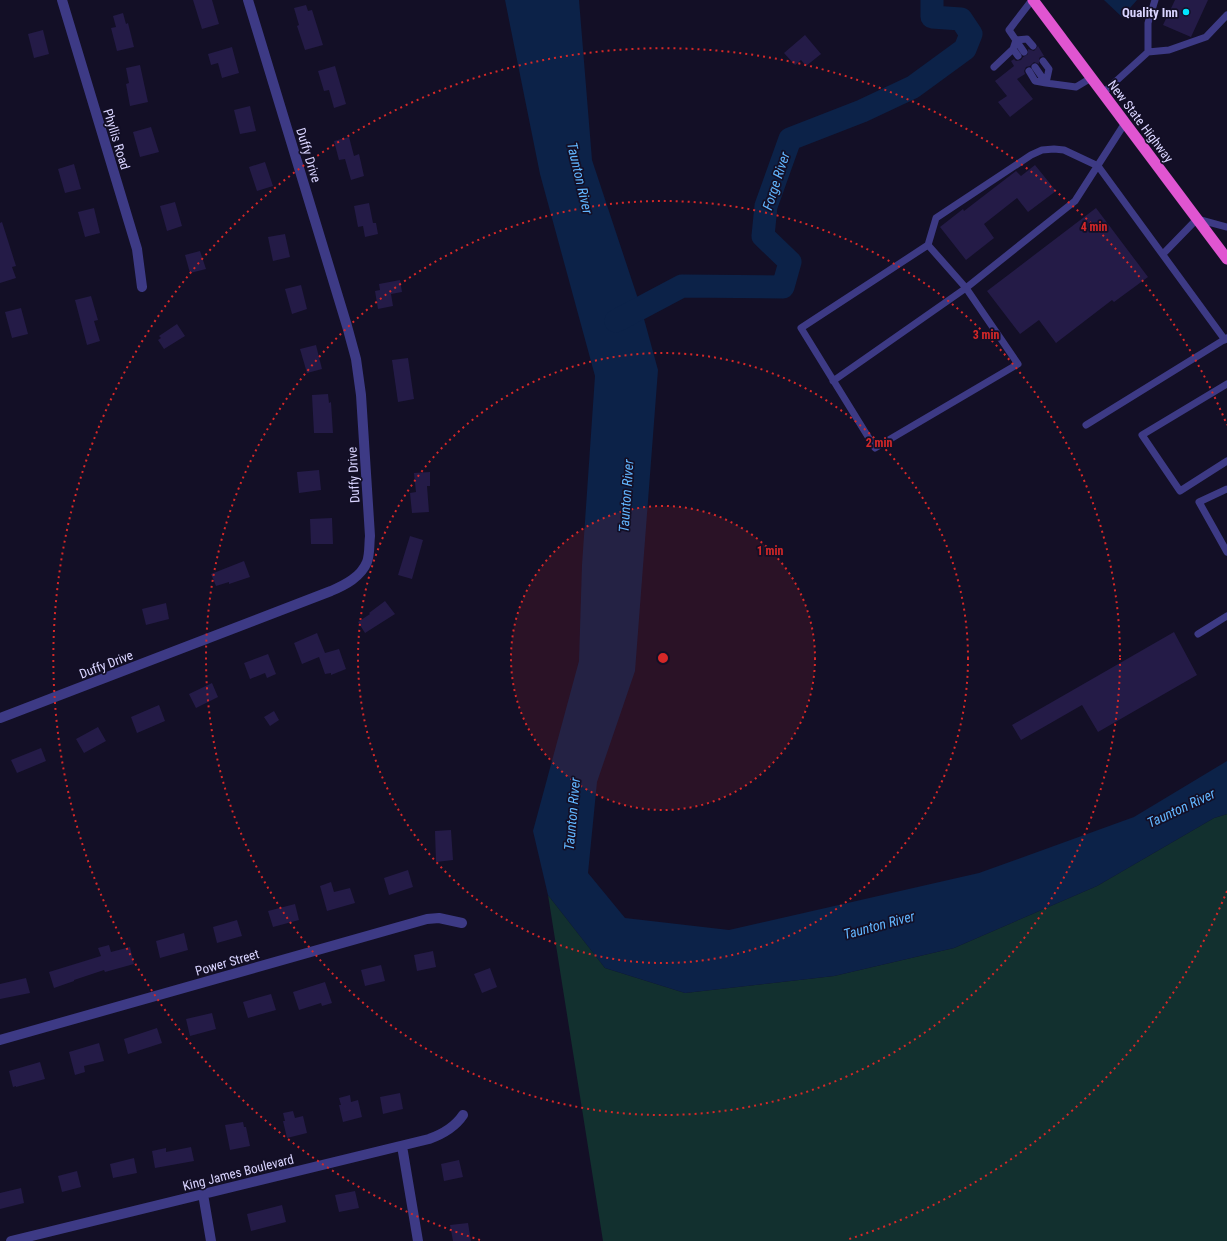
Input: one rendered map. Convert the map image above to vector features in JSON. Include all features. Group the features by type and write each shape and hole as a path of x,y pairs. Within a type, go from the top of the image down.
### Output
{"highway":[{"name":"New State Highway","path":"1033,0 1227,259"}],"street":[{"name":"Phyllis Road","path":"62,0 137,249 142,287"},
{"name":"Duffy Drive","path":"0,718 331,591 351,580 363,569 367,562 370,536 361,395 356,359 248,0"},
{"name":"Power Street","path":"0,1040 427,919 439,918 462,923"},
{"name":"King James Boulevard","path":"11,1241 439,1136 458,1122 463,1115"},
{"path":"402,1146 418,1241"},
{"path":"203,1194 211,1241"}],"lane":[{"path":"1013,49 1021,54 1016,40 1009,30 1033,0"},
{"path":"1148,52 1148,23 1155,0"},
{"path":"1102,93 1148,52 1169,50 1206,37 1227,15"},
{"path":"1016,40 1027,39 1033,46"},
{"path":"994,67 1013,49 1016,40"},
{"path":"1043,61 1049,69 1046,83"},
{"path":"1035,67 1046,83"},
{"path":"1029,71 1035,81 1076,87 1091,78"},
{"path":"832,381 966,288 1074,201 1125,123"},
{"path":"928,245 966,288 1018,364 875,448 832,381 801,328 928,245 936,218 1031,155 1042,150 1054,149 1078,156 1098,166 1226,339 1086,425"},
{"path":"1163,254 1197,218 1227,227"},
{"path":"1227,384 1142,435 1180,491 1227,461"},
{"path":"1227,489 1199,502 1227,552"},
{"path":"1198,634 1227,616"}],"green space":[{"path":"1227,814 1227,1241 603,1241 548,895 605,968 685,993 834,976 954,948 1097,886 1214,818"}],"water":[{"name":"Taunton River","path":"505,0 579,0 592,160 641,308 658,370 635,671 597,782 588,873 625,918 729,930 979,873 1134,817 1227,761 1227,814 1214,818 1097,886 954,948 834,976 685,993 605,968 548,895 533,831 579,661 582,565 595,376 540,174"},
{"path":"1104,0 1137,0 1122,17"}],"building":[{"path":"193,0 212,0 219,24 202,29"},
{"name":"Quality Inn","path":"1175,0 1208,0 1191,37 1163,25"},
{"path":"306,5 308,11 312,10 323,45 305,50 297,26 299,25 294,8"},
{"path":"123,13 126,24 128,23 134,47 117,51 111,28 116,27 113,16"},
{"path":"43,30 49,54 34,58 28,34"},
{"path":"805,35 821,54 806,66 801,60 795,65 784,53"},
{"path":"1038,46 1044,56 1040,57 1039,64 1034,62 1030,66 1026,67 1024,71 1025,74 1017,79 1033,99 1010,117 998,102 1007,96 995,81 1014,66 1011,61 1014,59 1016,61 1021,60 1028,54 1028,49 1034,51"},
{"path":"232,47 239,73 222,78 218,63 211,65 208,54"},
{"path":"140,65 148,102 130,106 126,84 129,83 126,68"},
{"path":"335,66 346,104 334,108 329,90 324,91 318,71"},
{"path":"250,106 256,131 240,134 234,110"},
{"path":"151,127 159,152 140,157 133,132"},
{"path":"349,137 354,156 359,154 364,176 351,180 345,159 339,160 334,141"},
{"path":"265,162 273,186 257,191 249,167"},
{"path":"74,164 81,189 65,193 58,169"},
{"path":"1035,165 1056,191 1028,212 1017,198 984,224 994,238 966,260 940,227 963,209 964,211 1016,171 1021,176"},
{"path":"175,202 182,226 167,231 160,206"},
{"path":"369,203 373,223 376,223 378,234 365,237 363,226 358,227 354,206"},
{"path":"94,208 100,233 85,237 78,212"},
{"path":"1096,208 1148,277 1114,302 1112,300 1056,343 1039,320 1020,334 987,291"},
{"path":"2,222 16,266 12,267 16,278 0,283 0,223"},
{"path":"285,234 290,257 273,261 268,237"},
{"path":"200,251 206,269 190,273 185,255"},
{"path":"400,280 402,292 391,294 393,306 378,309 375,291 380,290 379,284"},
{"path":"301,285 307,309 292,314 285,289"},
{"path":"91,296 98,320 94,321 100,341 87,345 75,300"},
{"path":"21,308 28,334 12,338 5,312"},
{"path":"177,324 185,336 164,349 158,340 161,338 159,336"},
{"path":"316,345 322,369 307,373 300,349"},
{"path":"408,358 414,399 398,402 392,360"},
{"path":"328,394 329,403 331,402 333,433 314,433 312,395"},
{"path":"319,470 321,490 299,493 297,472"},
{"path":"430,472 430,486 427,486 429,512 412,513 410,493 416,492 414,473"},
{"path":"332,518 333,544 311,544 310,519"},
{"path":"410,536 423,540 412,579 398,575"},
{"path":"244,561 250,577 229,584 229,582 216,586 211,574"},
{"path":"385,601 395,614 365,633 358,622"},
{"path":"166,603 169,619 146,625 142,609"},
{"path":"1174,632 1197,675 1098,732 1082,705 1021,740 1012,725"},
{"path":"317,633 325,653 339,649 346,669 331,675 331,673 325,674 319,657 302,664 294,643"},
{"path":"268,654 276,674 267,678 265,673 250,679 244,663"},
{"path":"212,683 218,697 196,708 189,694"},
{"path":"159,705 165,721 137,733 131,717"},
{"path":"274,711 279,720 270,726 264,717"},
{"path":"98,727 106,741 84,753 76,739"},
{"path":"41,748 46,761 17,773 11,760"},
{"path":"451,830 453,860 436,862 435,831"},
{"path":"408,870 413,887 389,895 384,878"},
{"path":"331,882 334,892 350,888 355,903 327,911 320,886"},
{"path":"295,904 299,920 273,927 268,911"},
{"path":"237,920 242,936 217,943 213,927"},
{"path":"184,933 188,950 160,958 156,941"},
{"path":"109,945 111,952 130,947 134,964 105,972 104,970 54,988 49,972 101,956 98,948"},
{"path":"433,951 436,967 417,971 414,955"},
{"path":"381,965 385,981 365,986 361,970"},
{"path":"490,968 497,987 482,993 474,974"},
{"path":"26,978 30,993 0,999 0,984"},
{"path":"325,982 332,1003 322,1006 321,1003 299,1010 293,992"},
{"path":"271,994 276,1010 248,1018 243,1002"},
{"path":"212,1013 216,1029 190,1036 186,1019"},
{"path":"157,1028 162,1043 128,1054 124,1039"},
{"path":"99,1043 104,1061 84,1066 85,1072 75,1075 69,1052"},
{"path":"40,1062 45,1079 13,1087 9,1071"},
{"path":"400,1093 403,1109 383,1114 380,1097"},
{"path":"350,1095 351,1102 358,1100 362,1117 343,1122 339,1098"},
{"path":"293,1111 295,1118 303,1116 307,1133 287,1138 283,1121 285,1121 283,1113"},
{"path":"243,1122 244,1127 246,1127 250,1146 230,1150 225,1125"},
{"path":"191,1147 194,1161 155,1168 152,1151 166,1148 166,1152"},
{"path":"134,1158 137,1173 113,1178 110,1164"},
{"path":"459,1160 463,1177 444,1181 441,1164"},
{"path":"77,1171 81,1187 62,1192 58,1176"},
{"path":"21,1188 24,1203 0,1209 0,1193"},
{"path":"355,1191 359,1208 339,1212 335,1195"},
{"path":"282,1205 286,1222 251,1231 247,1214"},
{"path":"468,1223 471,1241 453,1241 450,1225"}],"waterway":[{"name":"Forge River","path":"616,321 682,286 783,287 790,262 763,236 766,206 790,139 862,111 913,87 965,49 971,34 961,19 932,17 932,0"}],"place":[{"name":"Quality Inn","path":"1186,12"}]}
